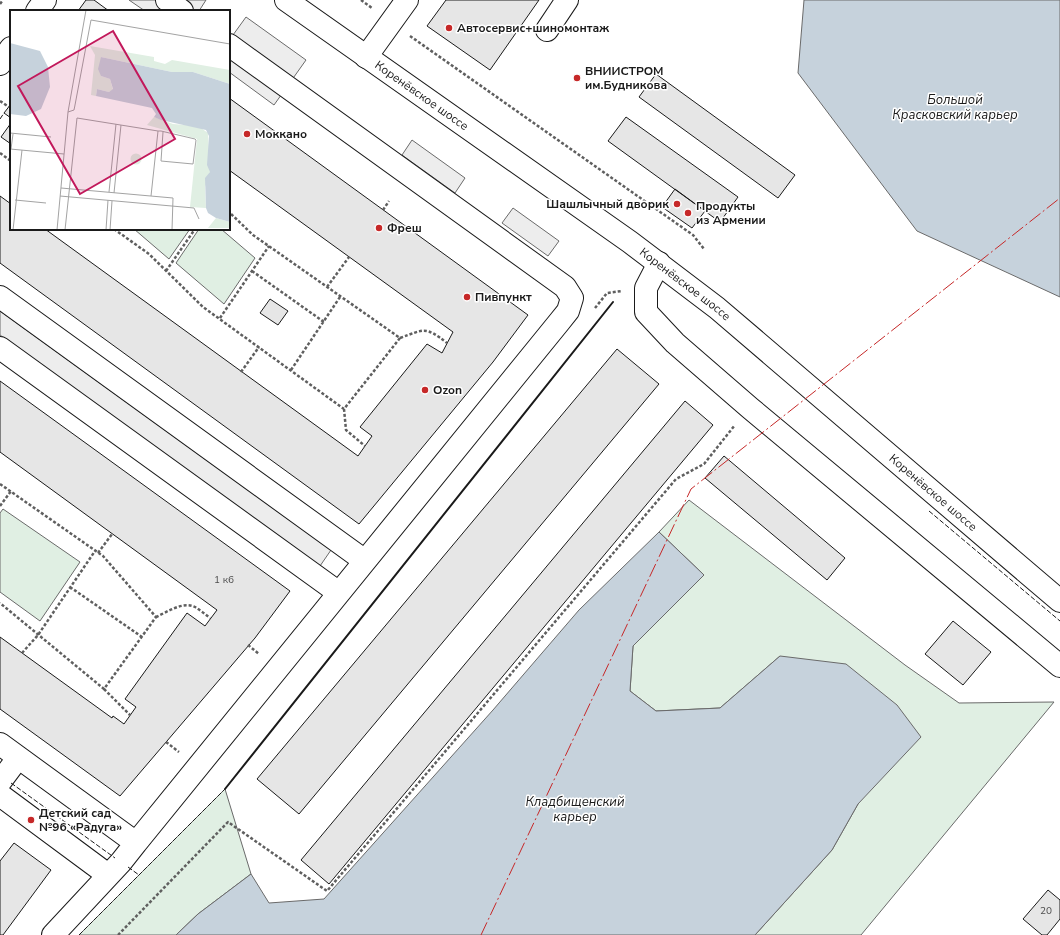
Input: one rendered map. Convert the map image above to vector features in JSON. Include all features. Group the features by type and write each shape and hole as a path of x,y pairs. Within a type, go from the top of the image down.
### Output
{"main road":[{"path":"38,10 45,0"},
{"path":"167,0 181,10"},
{"name":"Коренёвское шоссе","path":"286,0 659,263 717,308 1060,601"},
{"path":"366,57 407,0"},
{"path":"547,30 567,0"},
{"path":"53,935 136,843 568,311 572,298 564,287 230,45"},
{"path":"0,64 10,49"},
{"path":"659,263 646,288 646,312 675,343 750,408 1060,666"},
{"path":"0,298 365,561"},
{"path":"0,348 339,593"},
{"path":"0,744 136,843"},
{"path":"0,782 18,758"},
{"path":"0,795 108,875"}],"path":[{"path":"0,4 3,0"},
{"path":"361,0 693,235 704,249"},
{"path":"0,101 9,107"},
{"path":"0,153 10,160"},
{"path":"383,210 389,201"},
{"path":"230,213 253,235 400,338"},
{"path":"115,230 149,254 203,306 219,319 344,409"},
{"path":"166,271 194,230"},
{"path":"219,319 269,246"},
{"path":"327,287 349,257"},
{"path":"252,271 324,322"},
{"path":"593,311 607,293 646,288"},
{"path":"291,370 340,297"},
{"path":"365,446 346,430 344,409 400,338 421,330 426,330 433,332 447,343"},
{"path":"241,372 259,347"},
{"path":"118,935 228,822 327,891 676,479 704,464 750,408"},
{"path":"0,484 103,556 156,617"},
{"path":"0,506 10,491"},
{"path":"22,653 38,634 96,552 112,534"},
{"path":"70,587 142,637"},
{"path":"0,603 104,689 130,715"},
{"path":"104,689 156,617 181,606 188,605 195,607 210,618"},
{"path":"248,646 260,654"},
{"path":"166,742 180,752"}],"green space":[{"path":"135,230 189,230 169,259"},
{"path":"198,230 222,230 255,258 224,304 176,263"},
{"path":"689,500 905,665 959,703 1054,702 861,935 755,935 832,850 858,804 780,656 720,708 656,711 630,691 633,646 704,575 659,532"},
{"path":"3,509 80,562 40,621 0,592 0,513"},
{"path":"225,789 251,874 198,914 176,935 79,935"}],"shaded area":[{"path":"129,0 206,0 200,10 144,10"},
{"path":"246,17 306,60 274,105 230,73 230,34 233,35"},
{"path":"412,140 465,178 455,193 402,155"},
{"path":"513,208 559,241 548,256 502,223"},
{"path":"0,311 331,550 320,566 0,335"}],"water":[{"name":"Большой Красковский карьер","path":"804,0 1060,0 1060,297 917,231 798,73"},
{"name":"Кладбищенский карьер","path":"659,532 704,575 633,646 630,691 656,711 720,708 780,656 846,664 897,705 921,737 858,804 832,850 755,935 176,935 198,914 251,874 269,903 324,899 493,710 579,610"}],"building":[{"path":"86,0 94,0 108,10 79,10"},
{"path":"446,0 539,0 490,70 427,26"},
{"path":"656,74 795,175 778,198 639,97"},
{"path":"230,99 528,315 493,362 359,524 0,263 0,196 10,203 10,230 46,230 358,456 372,436 360,427 427,344 442,353 453,332 230,171"},
{"path":"10,105 10,117 4,113"},
{"path":"626,117 738,197 720,222 608,141"},
{"path":"10,124 10,143 1,137"},
{"path":"675,189 705,211 692,228 662,207"},
{"path":"270,299 288,311 278,325 260,313"},
{"path":"617,349 659,384 299,814 257,779"},
{"path":"0,381 290,591 255,638 120,796 0,709 0,637 112,718 113,716 124,724 136,707 125,699 187,613 205,626 217,610 0,452"},
{"path":"685,401 713,425 329,884 301,860"},
{"path":"724,456 845,558 827,580 705,478"},
{"path":"953,621 991,652 963,685 925,654"},
{"path":"14,843 51,870 3,935 0,935 0,861"},
{"path":"1048,890 1060,900 1060,919 1047,935 1042,935 1023,919"}],"fence":[{"path":"0,119 4,113"},
{"path":"929,511 1060,621"},
{"path":"11,783 115,858"},
{"path":"79,935 225,789"},
{"path":"128,867 139,875"}],"wall":[{"path":"225,789 613,302"}],"power":[{"path":"481,935 691,489 1060,198"}],"place":[{"name":"Автосервис+шиномонтаж","path":"449,28"},
{"name":"ВНИИСТРОМ им.Будникова","path":"577,78"},
{"name":"Моккано","path":"247,134"},
{"name":"Шашлычный дворик","path":"677,204"},
{"name":"Продукты из Армении","path":"688,213"},
{"name":"Фреш","path":"379,228"},
{"name":"Пивпункт","path":"467,297"},
{"name":"Ozon","path":"425,390"},
{"name":"Детский сад №96 «Радуга»","path":"31,820"}]}
